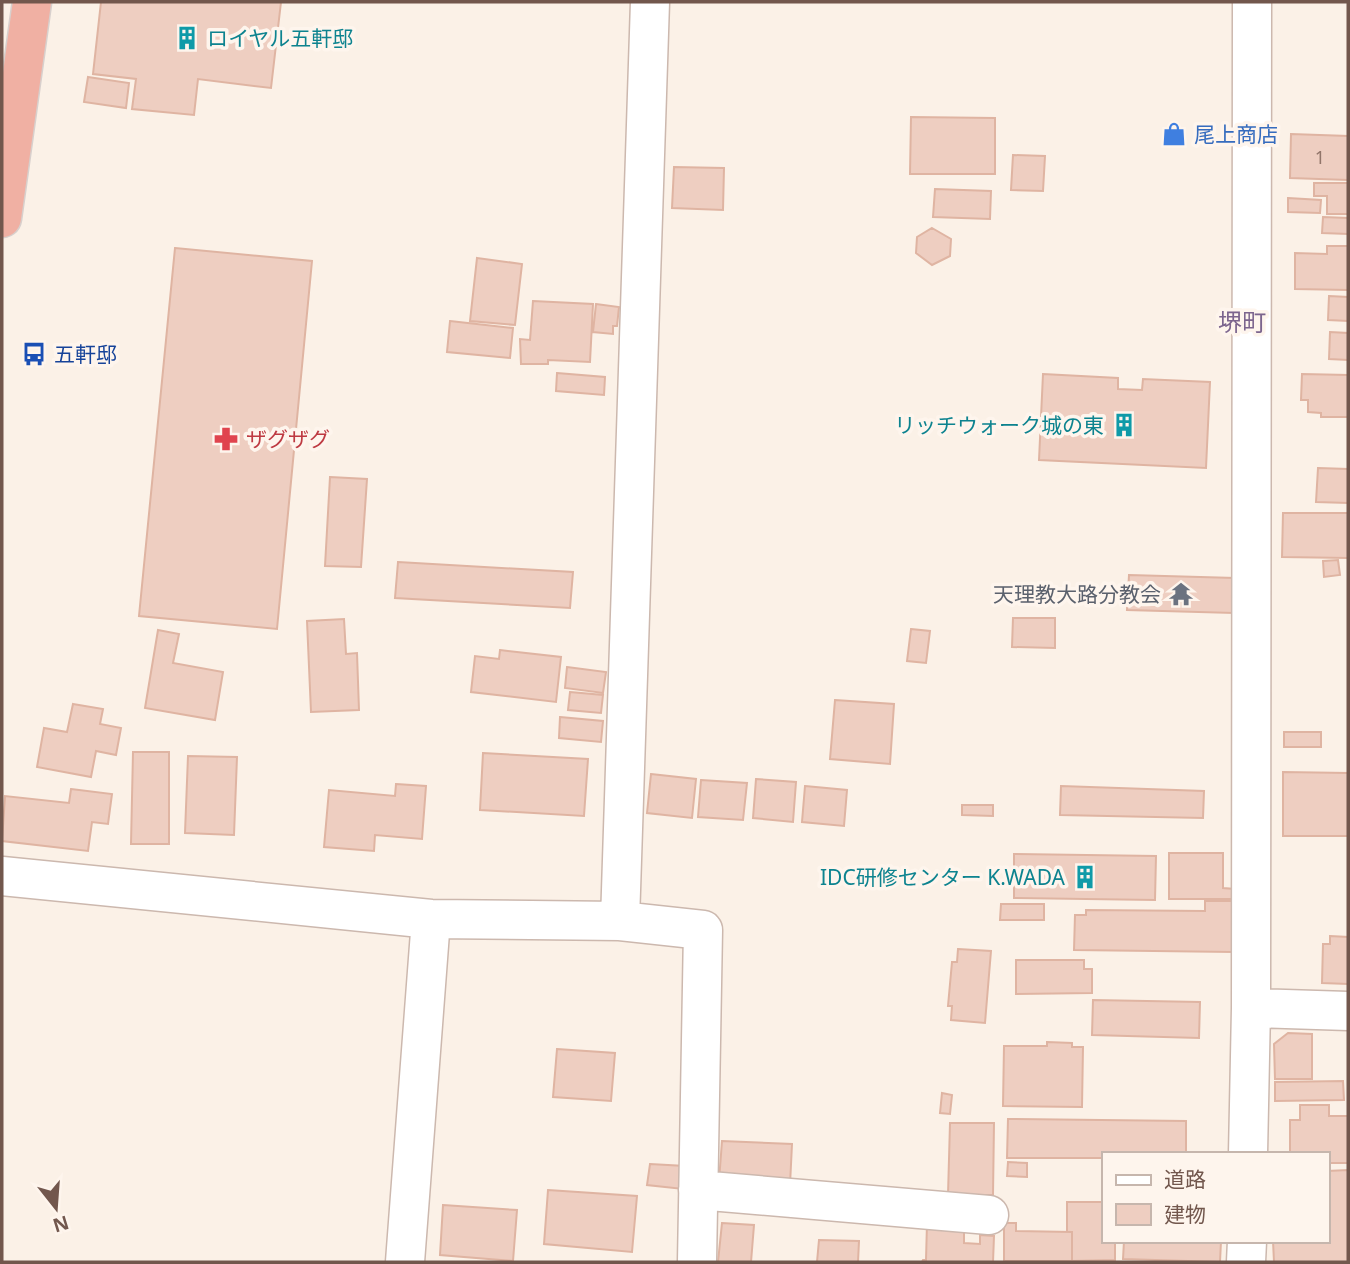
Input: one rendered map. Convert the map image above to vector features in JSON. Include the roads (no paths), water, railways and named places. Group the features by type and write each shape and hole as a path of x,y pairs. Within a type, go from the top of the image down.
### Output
{"highway":[{"path":"2,218 32,2"}],"street":[{"path":"620,921 650,2"},
{"path":"1248,1152 1251,1008 1252,2"},
{"path":"2,876 431,919 620,921 703,930 697,1262"},
{"path":"405,1262 431,919"},
{"path":"1251,1008 1348,1011"},
{"path":"698,1190 989,1215"},
{"path":"1246,1262 1247,1243"}],"place":[{"name":"ロイヤル五軒邸","path":"187,38"},
{"name":"尾上商店","path":"1174,134"},
{"name":"五軒邸","path":"34,354"},
{"name":"リッチウォーク城の東","path":"1124,425"},
{"name":"ザグザグ","path":"226,439"},
{"name":"天理教大路分教会","path":"1181,594"},
{"name":"IDC研修センター K.WADA","path":"1085,877"}],"district":[{"name":"堺町","path":"1242,321"}]}
